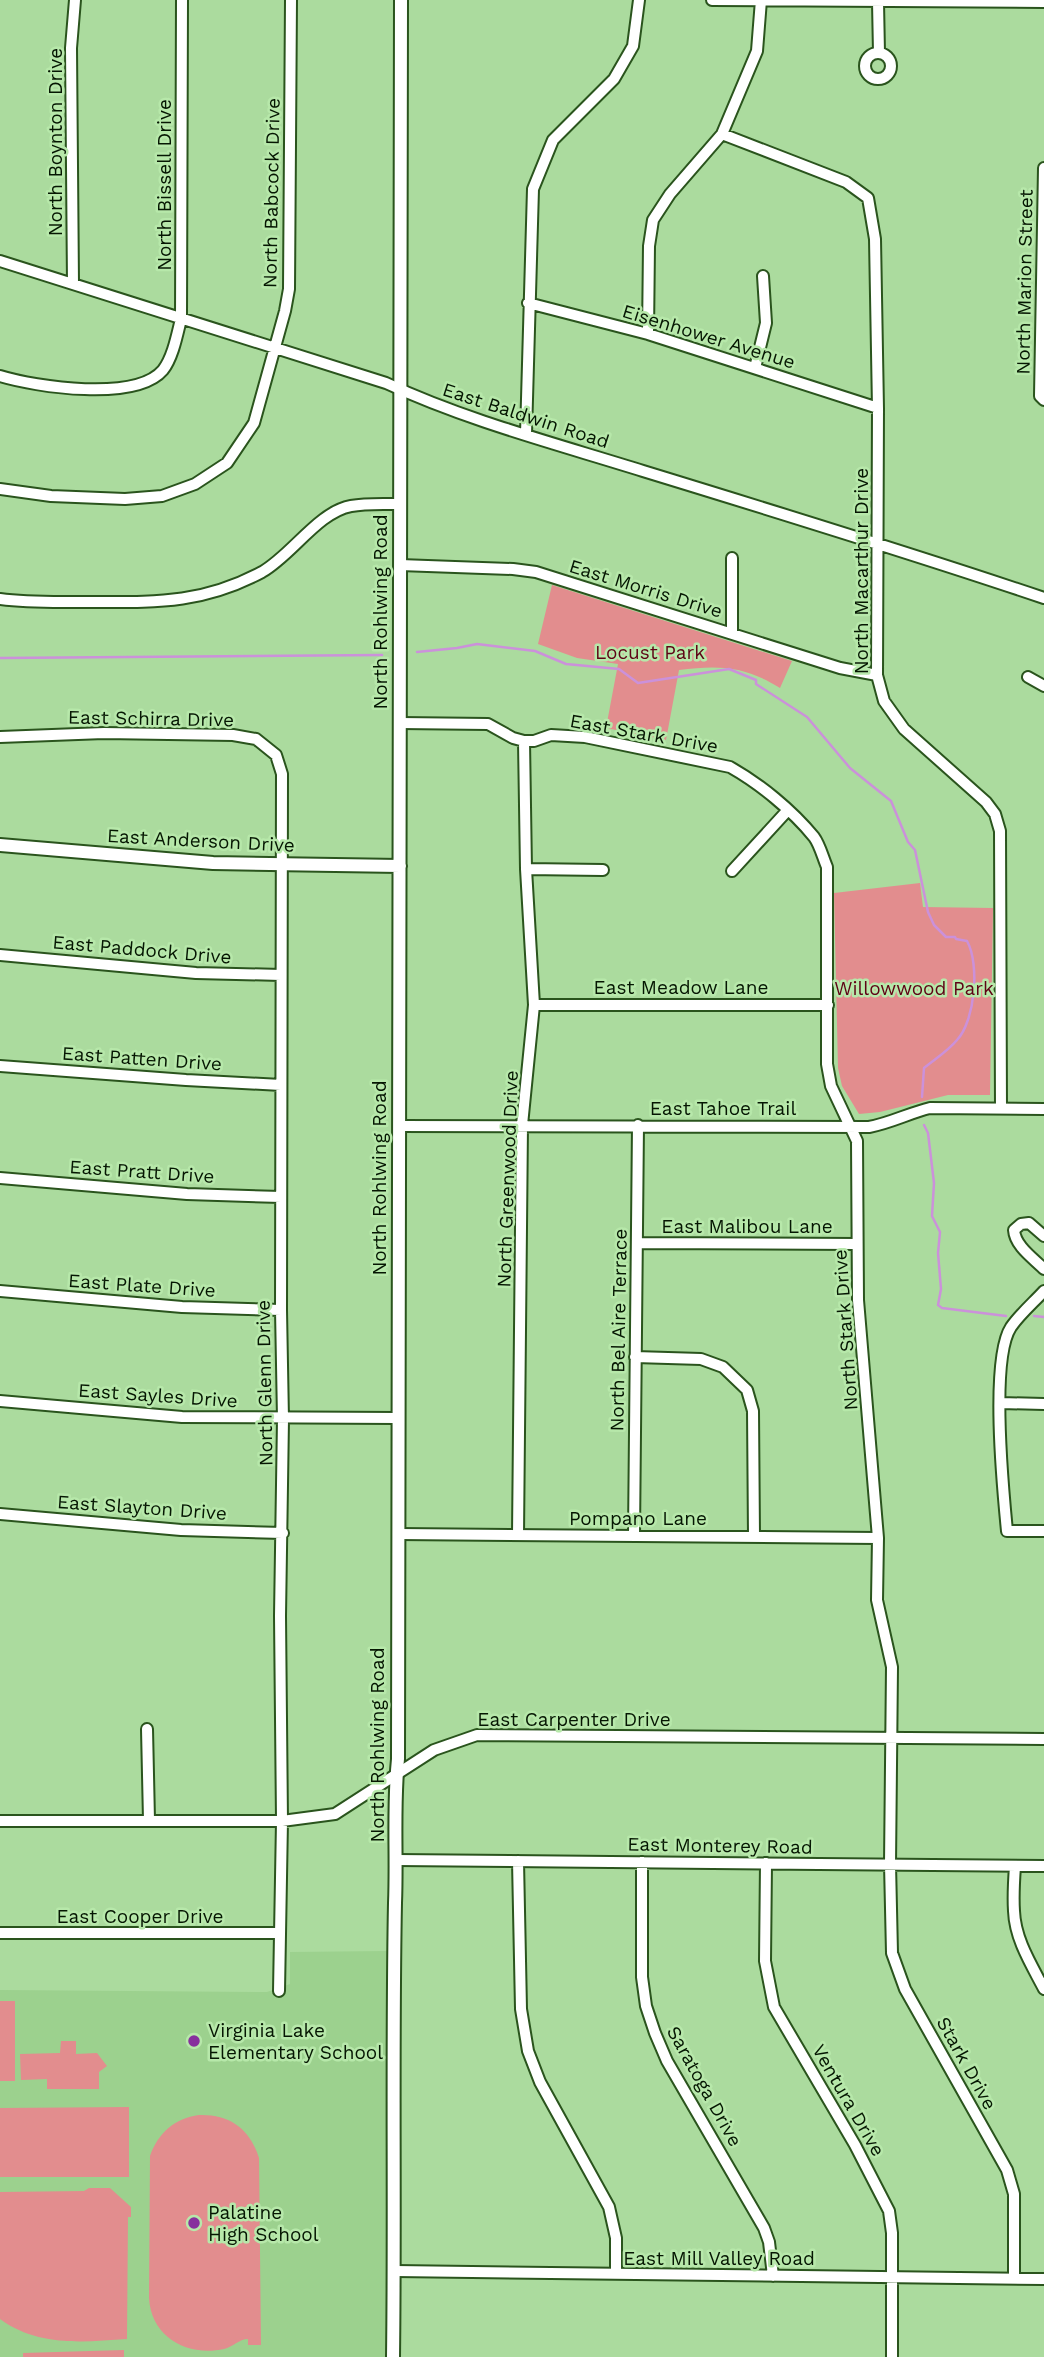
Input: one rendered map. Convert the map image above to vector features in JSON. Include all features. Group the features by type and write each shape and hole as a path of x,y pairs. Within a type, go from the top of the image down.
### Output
{"street":[{"name":"North Boynton Drive","path":"73,284 71,48 75,0"},
{"name":"North Bissell Drive","path":"0,376 54,387 106,389 141,385 154,379 165,368 181,319 182,0"},
{"name":"North Babcock Drive","path":"0,489 51,496 125,499 162,496 195,484 227,463 254,423 289,289 291,0"},
{"name":"North Rohlwing Road","path":"393,2357 397,1860 401,0"},
{"path":"526,434 533,189 553,140 614,79 633,46 639,0"},
{"path":"712,0 1044,2"},
{"path":"648,334 649,246 653,220 670,194 722,134 757,51 761,0"},
{"path":"877,2 879,53"},
{"name":"North Macarthur Drive","path":"722,134 846,182 868,198 875,239 878,408 877,675 884,701 904,729 986,802 998,823 1002,1108"},
{"name":"North Marion Street","path":"1042,398 1043,168"},
{"name":"East Baldwin Road","path":"0,261 386,383 416,398 526,434 1044,598"},
{"path":"755,368 766,323 763,276"},
{"name":"Eisenhower Avenue","path":"528,303 648,334 878,408"},
{"path":"0,600 159,602 194,598 230,587 264,570 291,551 333,513 349,506 399,504"},
{"path":"732,558 732,633"},
{"name":"East Morris Drive","path":"400,565 536,572 841,668 877,675"},
{"path":"1028,677 1044,686"},
{"path":"400,723 488,724 524,741"},
{"name":"East Schirra Drive","path":"0,737 104,733 233,735 256,739 275,755 282,774"},
{"name":"East Stark Drive","path":"524,741 534,741 551,735 585,737 730,767 749,778 787,811"},
{"name":"North Greenwood Drive","path":"518,1535 522,1125 534,1005 526,869 524,741"},
{"name":"North Glenn Drive","path":"279,1991 282,1821 280,1616 283,1532 282,774"},
{"path":"732,872 787,811"},
{"name":"North Stark Drive","path":"787,811 815,839 827,867 827,1064 831,1086 857,1141 858,1300 877,1538 877,1600 891,1661 890,1864"},
{"name":"East Anderson Drive","path":"0,845 213,863 400,866"},
{"path":"526,869 603,870"},
{"name":"East Paddock Drive","path":"0,955 196,973 281,975"},
{"name":"East Meadow Lane","path":"534,1005 828,1004"},
{"name":"East Patten Drive","path":"0,1066 281,1084"},
{"name":"East Tahoe Trail","path":"399,1126 850,1126 881,1125 930,1108 1044,1109"},
{"name":"North Bel Aire Terrace","path":"634,1535 638,1125"},
{"name":"East Pratt Drive","path":"0,1178 187,1194 281,1197"},
{"path":"1044,1236 1028,1223 1021,1224 1014,1230 1014,1238 1044,1269"},
{"name":"East Malibou Lane","path":"637,1244 857,1244"},
{"name":"East Plate Drive","path":"0,1291 181,1307 281,1310"},
{"path":"1044,1291 1010,1328 1002,1353 1001,1404 1001,1476 1007,1531 1044,1531"},
{"path":"635,1357 701,1359 723,1367 747,1390 753,1411 754,1536"},
{"name":"East Sayles Drive","path":"0,1401 182,1417 397,1418"},
{"path":"1001,1404 1044,1404"},
{"name":"East Slayton Drive","path":"0,1514 181,1530 283,1532"},
{"name":"Pompano Lane","path":"398,1534 877,1538"},
{"path":"147,1729 149,1820"},
{"name":"East Carpenter Drive","path":"0,1821 282,1821 335,1814 434,1750 477,1735 1044,1739"},
{"name":"East Monterey Road","path":"397,1860 1044,1866"},
{"path":"519,1861 521,2009 528,2051 540,2082 609,2207 616,2238 616,2274"},
{"name":"Saratoga Drive","path":"642,1862 642,1977 646,2006 667,2061 764,2228 769,2242 773,2276"},
{"name":"Ventura Drive","path":"766,1863 765,1961 774,2007 886,2202 892,2233 892,2357"},
{"name":"Stark Drive","path":"890,1864 890,1938 896,1969 1006,2170 1012,2186 1014,2278"},
{"path":"1015,1866 1014,1912 1017,1933 1044,1989"},
{"name":"East Cooper Drive","path":"0,1933 279,1933"},
{"name":"East Mill Valley Road","path":"394,2271 1044,2279"}],"shaded area":[{"name":"Palatine High School","path":"389,1951 386,2357 0,2357 0,1990 267,1992 290,1984 290,1952"}],"green space":[{"name":"Locust Park","path":"552,585 792,661 780,688 743,671 719,668 679,670 666,740 606,728 618,664 577,658 538,644"},
{"name":"Willowwood Park","path":"920,883 923,907 993,908 990,1095 948,1095 880,1112 859,1114 842,1086 838,1068 834,893"},
{"path":"0,2001 15,2001 15,2081 0,2081"},
{"path":"61,2041 76,2041 76,2054 97,2053 107,2066 99,2072 99,2089 47,2089 47,2079 21,2080 20,2054 60,2053"},
{"path":"129,2107 129,2177 0,2177 0,2108"},
{"path":"199,2115 220,2117 237,2125 250,2139 259,2158 261,2345 248,2345 248,2339 227,2348 210,2351 185,2347 164,2333 151,2312 150,2156 168,2128 182,2119"},
{"path":"89,2188 110,2188 131,2207 131,2217 128,2217 127,2339 61,2341 30,2334 0,2319 0,2192 84,2191"},
{"path":"124,2350 124,2357 23,2357 23,2353"}],"waterway":[{"path":"417,652 477,644 535,651 566,664 619,669 638,683 729,669 756,680 756,684 807,717 850,768 891,801 908,842 915,850 928,912 934,925 946,937 967,941 971,951 974,992 968,1020 953,1044 924,1068 922,1097"},
{"path":"0,658 382,655"},
{"path":"924,1125 928,1133 934,1183 932,1216 940,1232 938,1253 941,1289 938,1305 942,1308 1006,1316"},
{"path":"1034,1316 1044,1317"}],"place":[{"name":"Virginia Lake Elementary School","path":"194,2041"},
{"name":"Palatine High School","path":"194,2223"}]}
